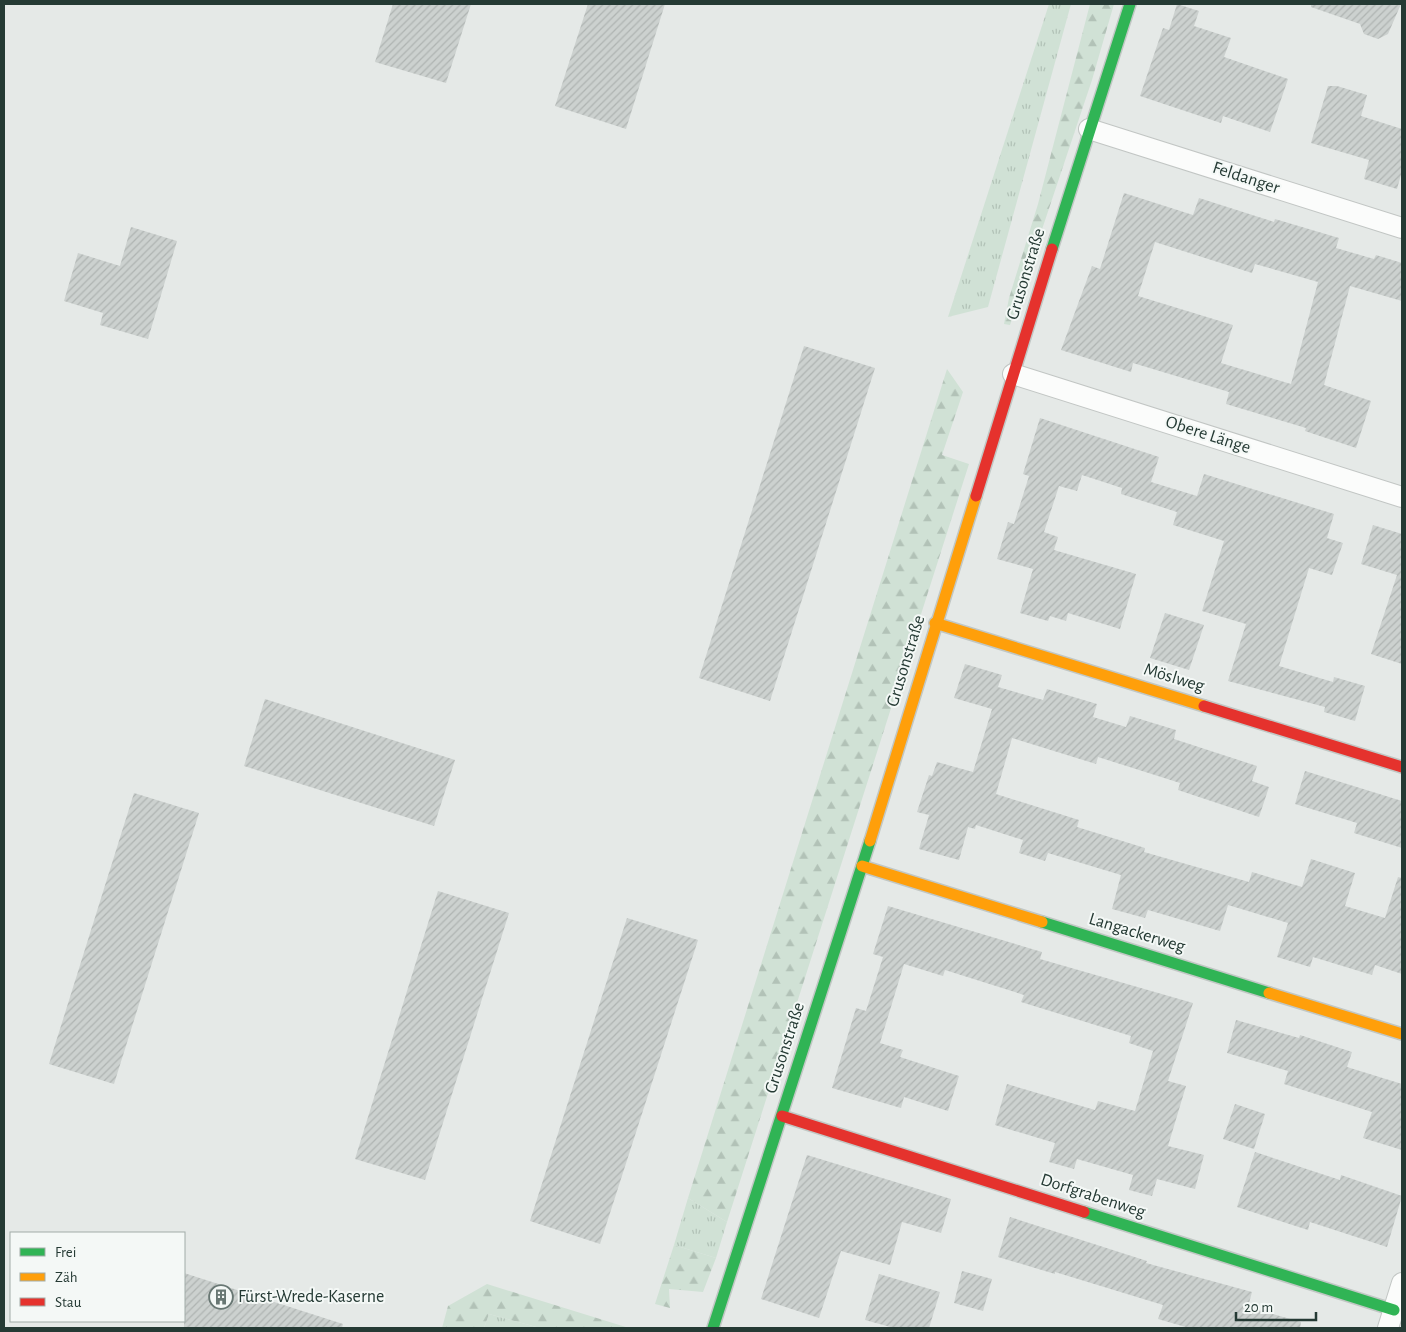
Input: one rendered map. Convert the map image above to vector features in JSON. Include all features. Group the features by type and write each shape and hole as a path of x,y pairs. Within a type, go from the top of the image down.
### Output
{"street":[{"name":"Grusonstraße","path":"713,1328 862,866 935,623 1089,129 1130,4"},
{"name":"Feldanger","path":"1089,129 1402,228"},
{"name":"Obere Länge","path":"1013,374 1402,497"},
{"name":"Möslweg","path":"935,623 1402,767"},
{"name":"Langackerweg","path":"862,866 1402,1034"},
{"name":"Dorfgrabenweg","path":"782,1116 1391,1319"},
{"path":"1391,1319 1402,1282"}],"green space":[{"path":"1049,4 1071,4 988,307 948,317"},
{"path":"1090,4 1114,4 1092,80 1010,325 1004,324 1009,298 1038,204"},
{"path":"947,369 963,392 942,455 969,464 727,1222 688,1198"},
{"path":"688,1198 727,1222 716,1258 674,1245"},
{"path":"674,1245 716,1258 703,1292 669,1289 670,1308 655,1304"},
{"path":"487,1284 629,1328 540,1328 489,1314 484,1328 442,1328 448,1306"},
{"path":"489,1314 540,1328 484,1328"}],"building":[{"path":"393,4 471,4 446,83 375,62"},
{"path":"588,4 665,4 626,129 555,106"},
{"path":"1177,4 1199,11 1194,26 1231,38 1224,57 1288,79 1270,132 1223,116 1221,123 1140,96 1163,28 1169,30"},
{"path":"1311,4 1401,4 1388,34 1378,39 1364,34 1360,24 1311,7"},
{"path":"1328,86 1337,86 1367,95 1361,116 1402,129 1402,171 1397,189 1364,179 1369,160 1311,143"},
{"path":"1124,193 1193,215 1199,198 1274,222 1275,219 1339,238 1336,248 1374,259 1376,255 1402,263 1402,301 1350,286 1324,385 1371,401 1356,448 1305,431 1306,428 1226,404 1229,392 1133,363 1131,372 1061,350 1092,266 1100,269","holes":["1155,242 1252,273 1255,264 1318,282 1291,384 1221,363 1233,325 1138,296"]},
{"path":"131,227 177,241 148,339 100,325 103,313 64,301 78,253 120,266"},
{"path":"804,346 875,368 770,701 699,678"},
{"path":"1040,418 1159,457 1151,482 1197,496 1204,474 1334,514 1327,538 1343,543 1332,575 1309,568 1279,666 1333,682 1334,677 1365,686 1355,721 1324,712 1325,707 1228,681 1246,624 1202,611 1224,541 1173,525 1177,512 1121,494 1122,488 1082,475 1077,491 1059,486 1044,532 1058,537 1054,550 1136,574 1120,629 1068,613 1066,621 1050,616 1048,621 1020,613 1033,569 997,559 1008,522 1014,524 1029,476 1023,474"},
{"path":"1373,525 1402,534 1402,664 1371,654 1397,575 1361,564"},
{"path":"1165,613 1204,625 1189,670 1150,658"},
{"path":"965,664 1002,675 998,687 1043,700 1047,689 1097,704 1093,717 1126,727 1130,716 1176,730 1174,739 1257,766 1252,781 1269,787 1259,817 1178,790 1180,783 1098,757 1096,764 1012,738 996,794 1079,820 1077,827 1145,848 1144,852 1249,882 1252,872 1302,887 1311,859 1355,873 1345,906 1385,918 1398,877 1402,878 1402,974 1375,965 1372,975 1313,957 1310,967 1277,957 1288,923 1228,905 1220,931 1148,910 1145,918 1112,909 1121,875 1048,853 1045,861 1019,853 1023,840 976,825 975,829 968,827 959,860 919,849 929,815 917,812 929,775 932,776 937,762 973,772 992,709 954,698"},
{"path":"265,699 455,760 434,826 244,766"},
{"path":"1305,771 1402,801 1402,848 1354,833 1357,823 1295,804"},
{"path":"134,793 199,813 114,1084 49,1064"},
{"path":"438,891 509,913 425,1180 355,1159"},
{"path":"888,906 1042,952 1040,959 1193,1003 1168,1081 1186,1086 1168,1146 1204,1155 1195,1189 1157,1179 1152,1196 1129,1190 1133,1175 1077,1159 1074,1169 1049,1162 1055,1143 995,1125 1007,1084 1095,1110 1098,1101 1135,1111 1153,1051 1129,1043 1131,1036 1021,1002 1024,995 945,970 943,976 904,964 880,1043 903,1050 900,1057 959,1076 948,1111 904,1097 901,1108 832,1088 856,1008 866,1011 883,957 873,954"},
{"path":"627,918 698,940 600,1244 530,1221"},
{"path":"1236,1020 1299,1038 1300,1035 1352,1052 1347,1067 1402,1084 1402,1150 1363,1138 1372,1112 1284,1084 1288,1071 1227,1053"},
{"path":"1235,1104 1265,1114 1254,1149 1223,1139"},
{"path":"1255,1152 1340,1180 1341,1175 1402,1196 1387,1247 1310,1222 1308,1230 1237,1207"},
{"path":"807,1155 951,1199 941,1233 902,1222 890,1265 841,1251 819,1318 761,1299"},
{"path":"1010,1217 1147,1261 1146,1263 1252,1292 1248,1307 1301,1322 1300,1328 1189,1328 1158,1319 1163,1305 1055,1272 1055,1274 998,1257"},
{"path":"962,1271 992,1279 983,1311 954,1303"},
{"name":"Fürst-Wrede-Kaserne","path":"185,1273 343,1324 342,1328 184,1328"},
{"path":"879,1274 940,1292 929,1328 894,1328 865,1320"}],"traffic: fast":[{"path":"1052,249 1130,4"},
{"path":"713,1328 870,841"},
{"path":"1042,922 1269,993"},
{"path":"1084,1212 1394,1310"}],"traffic: slow":[{"path":"870,841 976,496"},
{"path":"935,623 1204,706"},
{"path":"862,866 1042,922"},
{"path":"1269,993 1402,1034"}],"traffic: jam":[{"path":"976,496 1052,249"},
{"path":"1204,706 1402,767"},
{"path":"782,1116 1084,1212"}],"place":[{"name":"Fürst-Wrede-Kaserne","path":"221,1297"}]}
